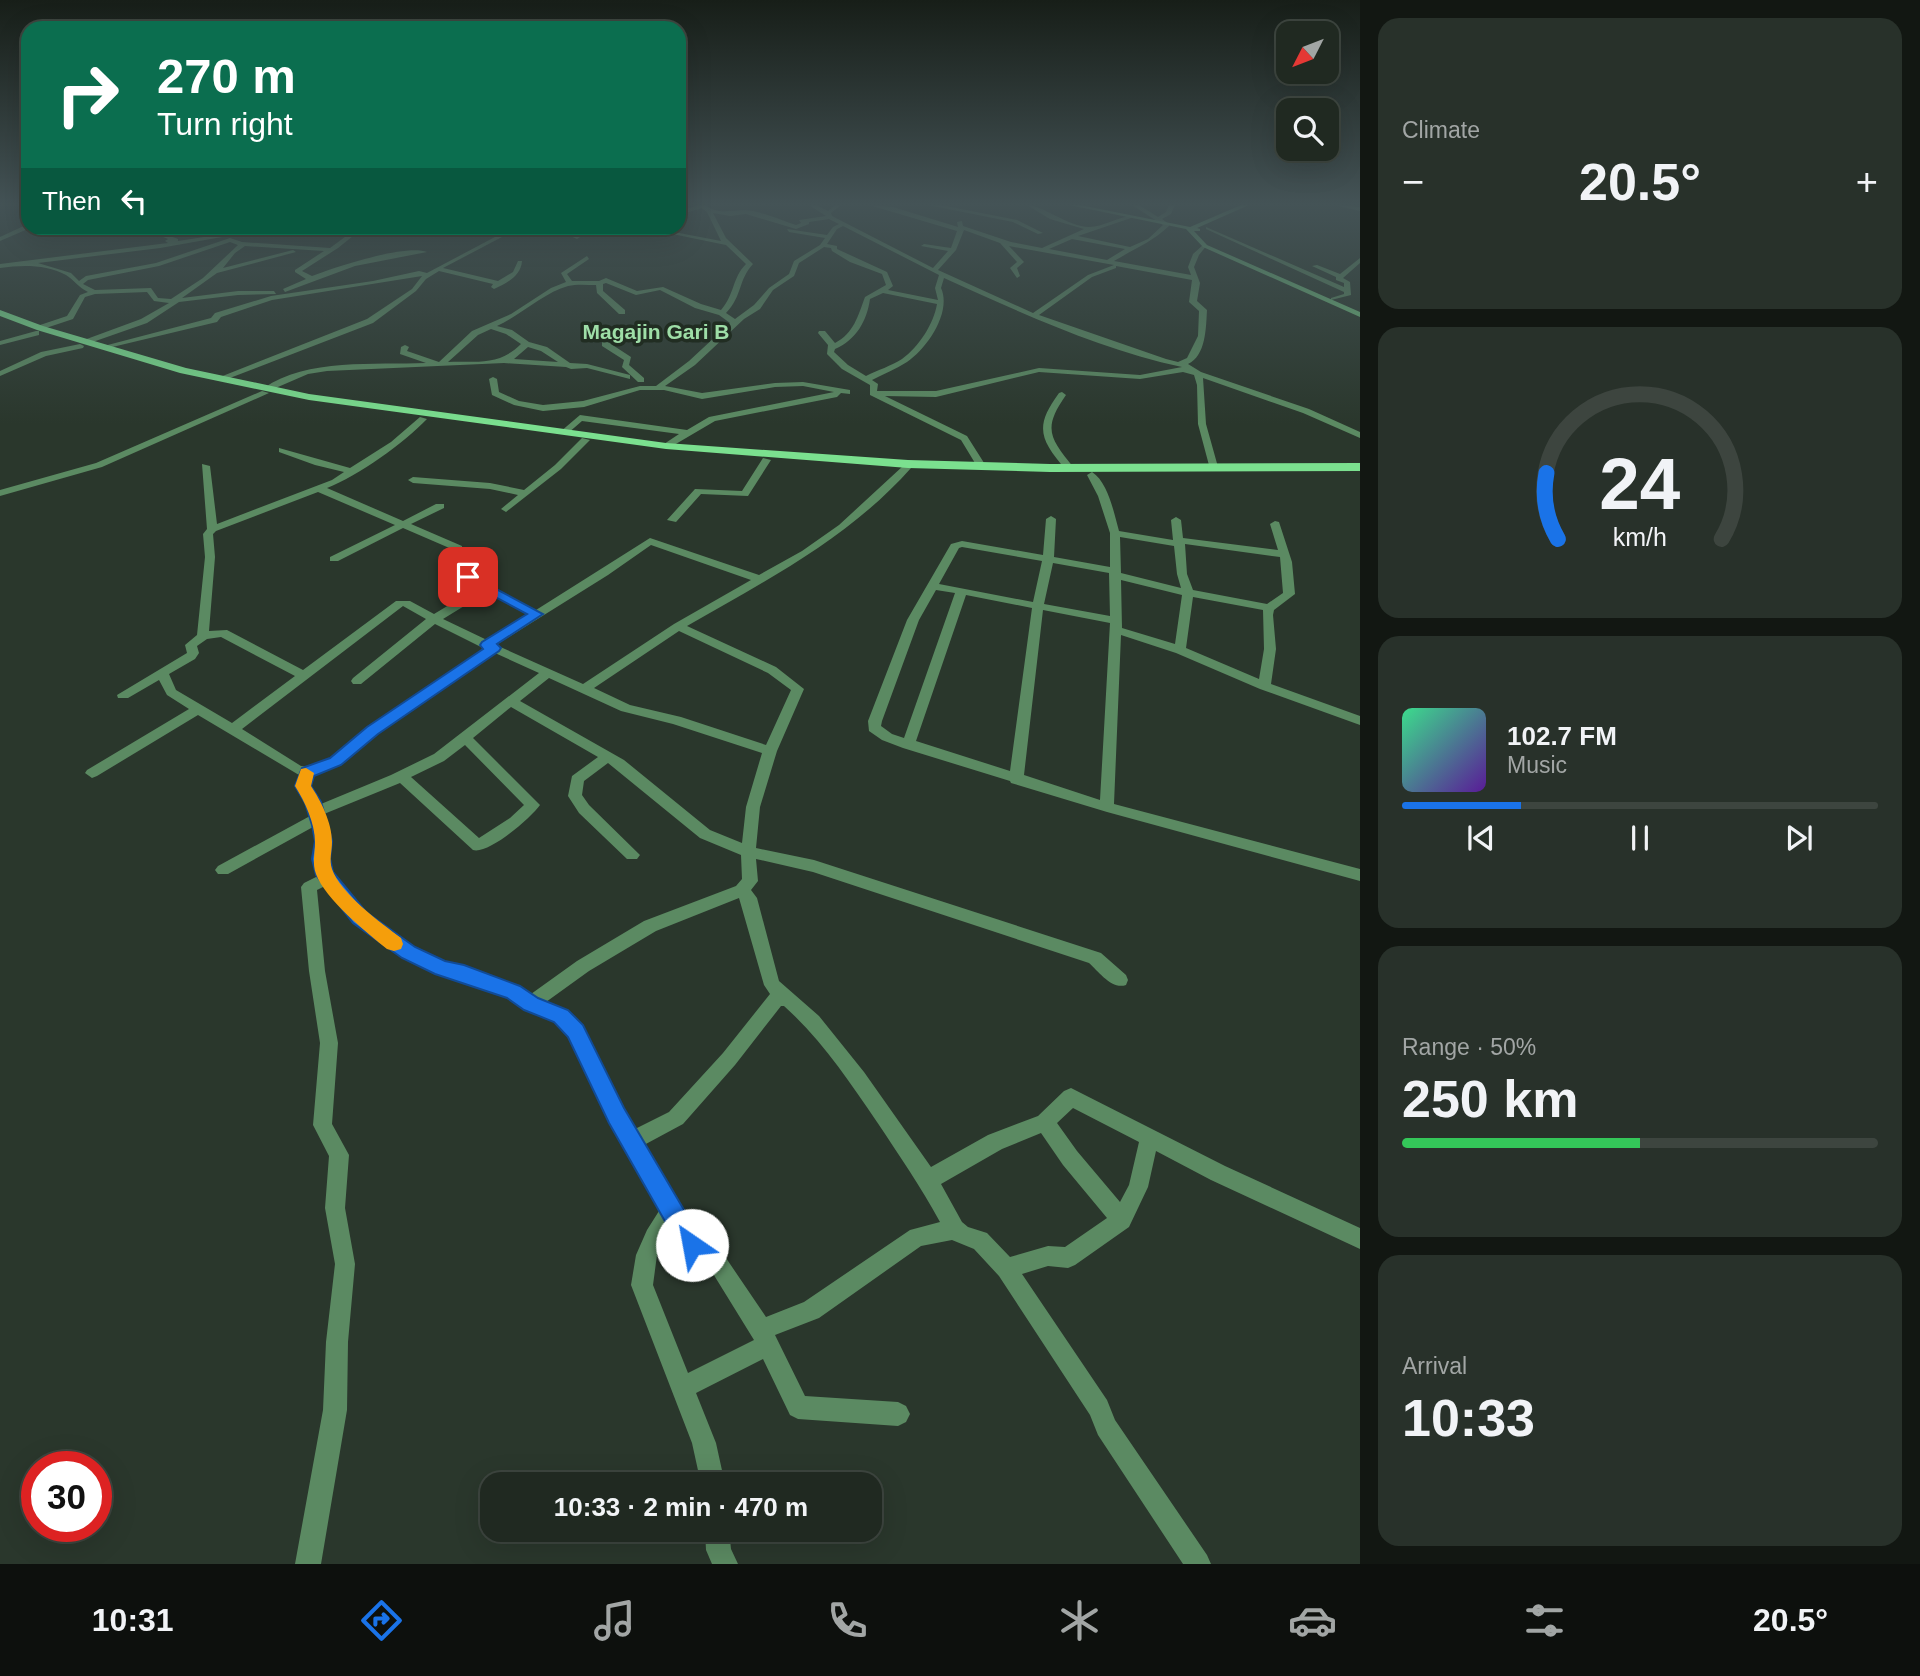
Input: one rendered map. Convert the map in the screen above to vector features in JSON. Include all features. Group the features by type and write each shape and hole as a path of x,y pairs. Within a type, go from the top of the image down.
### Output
{"main road":[{"path":"1279,278 1360,313"},
{"path":"1287,278 1360,313"},
{"path":"0,313 38,331"},
{"path":"0,320 176,374 363,412 689,454 906,468 1092,475 1360,474"},
{"path":"83,344 104,347 273,392"},
{"path":"306,399 666,446 908,464 1069,468 1360,467"}],"street":[{"path":"73,278 79,285 94,292"},
{"path":"79,285 86,278"},
{"path":"173,301 206,278"},
{"path":"104,347 116,341 214,320 218,315 271,298 396,278"},
{"path":"219,379 370,321 414,290 426,278"},
{"path":"476,278 500,284"},
{"path":"490,291 509,278"},
{"path":"566,278 570,284"},
{"path":"722,313 734,300 740,278"},
{"path":"493,380 495,393 517,403 543,408 584,404 640,388 662,387 757,307 771,289 788,278"},
{"path":"832,347 842,344 853,334 865,317 867,298 890,286 889,278"},
{"path":"867,379 911,356 937,321 942,297 938,278"},
{"path":"950,278 1060,326 1185,364 1197,372 1201,385 1202,425 1213,467"},
{"path":"1035,315 1087,278"},
{"path":"1185,364 1202,336 1203,310 1193,302 1197,282 1194,278"},
{"path":"1318,278 1346,290"},
{"path":"1333,299 1348,295 1347,282 1338,278"},
{"path":"271,298 312,279"},
{"path":"440,365 475,333 493,327 553,289 570,284 600,283 606,280 636,293 661,288 685,301 722,313 735,323"},
{"path":"600,283 599,292 603,298 622,312"},
{"path":"0,343 70,317 82,296 94,292 132,293 151,290 150,295 156,300 173,301 238,293 279,293"},
{"path":"882,292 940,302"},
{"path":"0,373 44,354 83,344 144,321 176,302 173,301"},
{"path":"493,327 509,332 526,344 544,349 572,367"},
{"path":"822,333 832,347"},
{"path":"0,493 99,465 273,392 306,372 488,364 513,357 526,344"},
{"path":"605,344 628,359 625,365 644,383 702,396 775,385 803,384 847,392 783,407 712,419 666,446"},
{"path":"832,347 830,352 845,367 874,384 873,391"},
{"path":"405,348 403,352 440,365"},
{"path":"504,361 587,366 627,377"},
{"path":"873,391 936,394 1039,370 1140,377 1185,369 1306,411 1360,435"},
{"path":"873,391 964,438 981,466"},
{"path":"1062,395 1048,413 1045,430 1054,450 1069,468"},
{"path":"565,432 580,418 688,433"},
{"path":"203,636 210,557 208,534 212,530 320,489 394,443 423,419"},
{"path":"506,509 558,467 585,440"},
{"path":"282,450 351,471"},
{"path":"672,520 698,491 744,494 766,460"},
{"path":"205,466 212,530"},
{"path":"584,689 678,626 806,553 843,527 906,468"},
{"path":"1092,475 1103,496 1115,533 1116,625 1107,807"},
{"path":"413,480 489,486 525,493"},
{"path":"320,489 458,548"},
{"path":"334,559 440,506"},
{"path":"1016,780 1038,606 1048,560 1051,519"},
{"path":"1176,520 1182,574 1188,592 1180,650"},
{"path":"1264,686 1270,649 1267,623 1269,608 1289,594 1289,572 1275,524"},
{"path":"1115,533 1180,544 1183,541 1283,554"},
{"path":"162,672 171,691 298,770 307,771 336,762 372,731 536,614 604,573 650,541 760,579"},
{"path":"1269,608 1230,597 1181,593 1144,584 1114,572 962,544 956,546 913,620 874,727 887,737 908,745 1016,780 1360,875"},
{"path":"468,577 536,614"},
{"path":"934,586 1038,606 1116,625 1264,686 1360,721"},
{"path":"357,681 434,619 487,587"},
{"path":"908,745 961,593"},
{"path":"232,730 400,603 406,603 490,647 626,708 676,720 770,751"},
{"path":"531,1004 551,992 583,966 650,926 741,890 750,881 748,852 753,807 770,751 797,689 789,680 772,670 678,626"},
{"path":"123,695 191,656 191,645 203,636 223,633 305,676"},
{"path":"223,870 317,815 458,747 464,738 548,672"},
{"path":"512,702 608,756 705,834 748,852 814,866 1094,958 1120,980"},
{"path":"92,774 200,708"},
{"path":"400,775 478,846 515,822 533,805 515,790 516,787 496,769 487,756 464,738"},
{"path":"608,756 577,779 575,796 583,808 632,855"},
{"path":"307,771 303,786 317,815 324,841 321,859 327,878 360,918 408,953 442,969 464,973 474,980 493,983 514,992 531,1004 561,1016 576,1031 631,1142 671,1212 692,1245 719,1265 764,1338 798,1407 898,1414"},
{"path":"308,1564 335,1410 336,1355 345,1264 335,1208 339,1155 322,1125 329,1043 317,971 309,887 327,878"},
{"path":"741,890 748,898 772,985 813,1021 858,1078 928,1180 955,1229 963,1236 980,1240 1006,1269 1099,1408 1106,1427 1198,1564"},
{"path":"631,1142 676,1118 729,1059 776,999 788,998"},
{"path":"928,1180 995,1142 1045,1122 1071,1097 1236,1182 1360,1240"},
{"path":"1045,1122 1070,1158 1122,1220"},
{"path":"1006,1269 1048,1256 1068,1258 1122,1220 1138,1187 1150,1138"},
{"path":"671,1212 651,1242 642,1265 642,1285 684,1387 704,1443 710,1472"},
{"path":"684,1387 811,1310 917,1237 955,1229"},
{"path":"718,1542 725,1564"}],"slow traffic":[{"path":"306,773 303,786 313,802 324,841 321,859 325,875 360,918 394,944"}],"district":[{"name":"Magajin Gari B","path":"656,331"}],"route":[{"path":"468,577 536,614 486,645 494,648 372,731 336,762 311,772 307,771 303,786 313,802 324,841 321,859 325,875 360,918 408,953 442,969 457,974 464,973 474,980 493,983 514,992 531,1004 561,1016 576,1031 617,1115 692,1245"}]}
